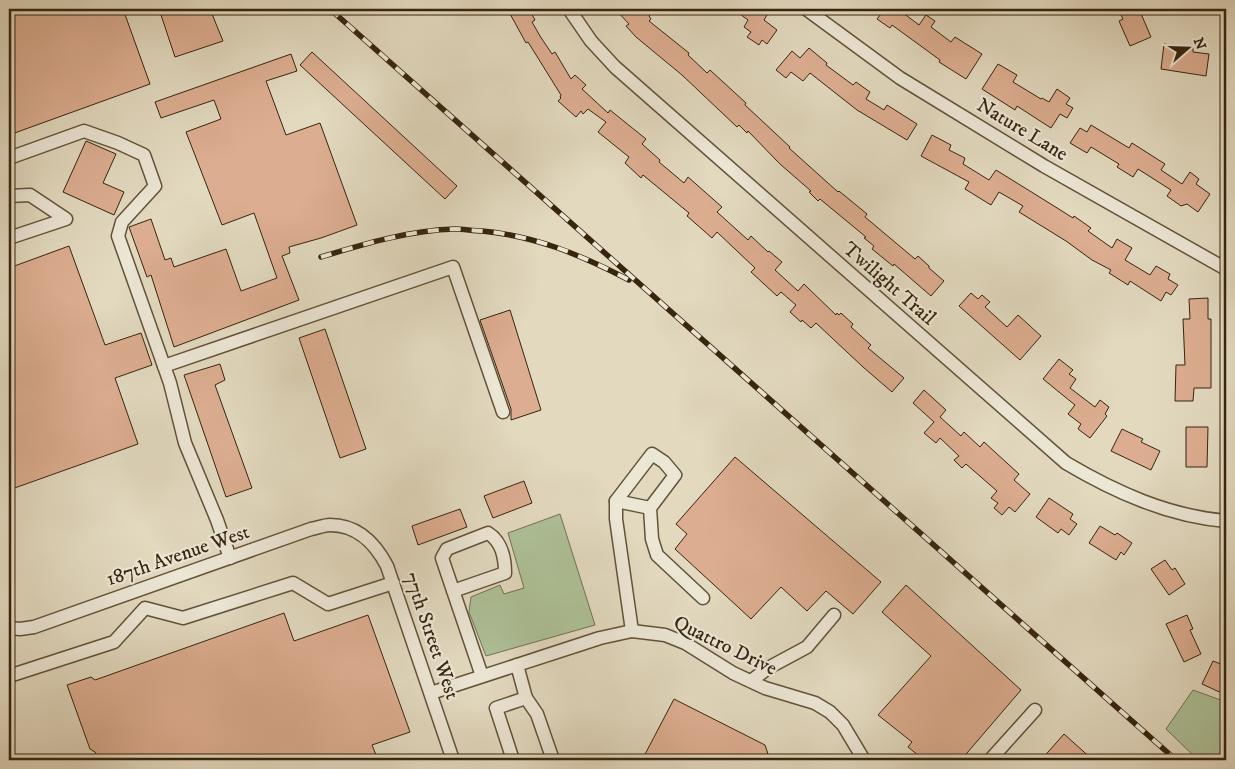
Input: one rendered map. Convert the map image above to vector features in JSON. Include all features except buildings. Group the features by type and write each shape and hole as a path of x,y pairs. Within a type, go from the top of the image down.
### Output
{"street":[{"name":"Twilight Trail","path":"569,9 590,41 615,67 1066,463 1101,484 1139,500 1178,513 1226,521"},
{"name":"Nature Lane","path":"806,9 900,78 1044,166 1226,269"},
{"path":"9,158 84,131 144,155 156,186 122,222 118,236 170,382 185,443 217,520 230,558"},
{"path":"9,196 30,195 66,219 9,238"},
{"path":"164,366 453,267 503,412"},
{"path":"632,631 616,519 616,501 652,454 664,462 675,475 650,508 652,539 658,555 703,598"},
{"path":"616,501 650,508"},
{"name":"187th Avenue West","path":"9,628 34,627 311,529 330,525 349,528 359,533"},
{"name":"77th Street West","path":"359,533 366,536 379,550 387,566 454,760"},
{"path":"453,591 505,573 505,563 501,547 494,537 488,533 447,549 442,558 453,591 482,676"},
{"path":"145,608 183,618 293,583 328,604 393,583"},
{"path":"138,590 145,608"},
{"path":"9,676 114,642 145,608"},
{"path":"751,682 768,668 807,647 834,615"},
{"name":"Quattro Drive","path":"431,693 600,638 632,631 665,635 685,643 751,682 815,703 830,712 843,725 864,760"},
{"path":"516,665 526,698 537,714 553,760"},
{"path":"514,760 496,708 526,698"},
{"path":"990,760 1035,710"}],"green space":[{"path":"560,514 595,625 486,656 469,612 471,597 500,585 504,594 524,588 508,533"},
{"path":"1193,690 1226,702 1226,760 1198,760 1166,729"}],"railway":[{"path":"330,9 1176,760"},
{"path":"321,257 404,235 462,229 521,237 540,242 593,262 629,280"}]}
